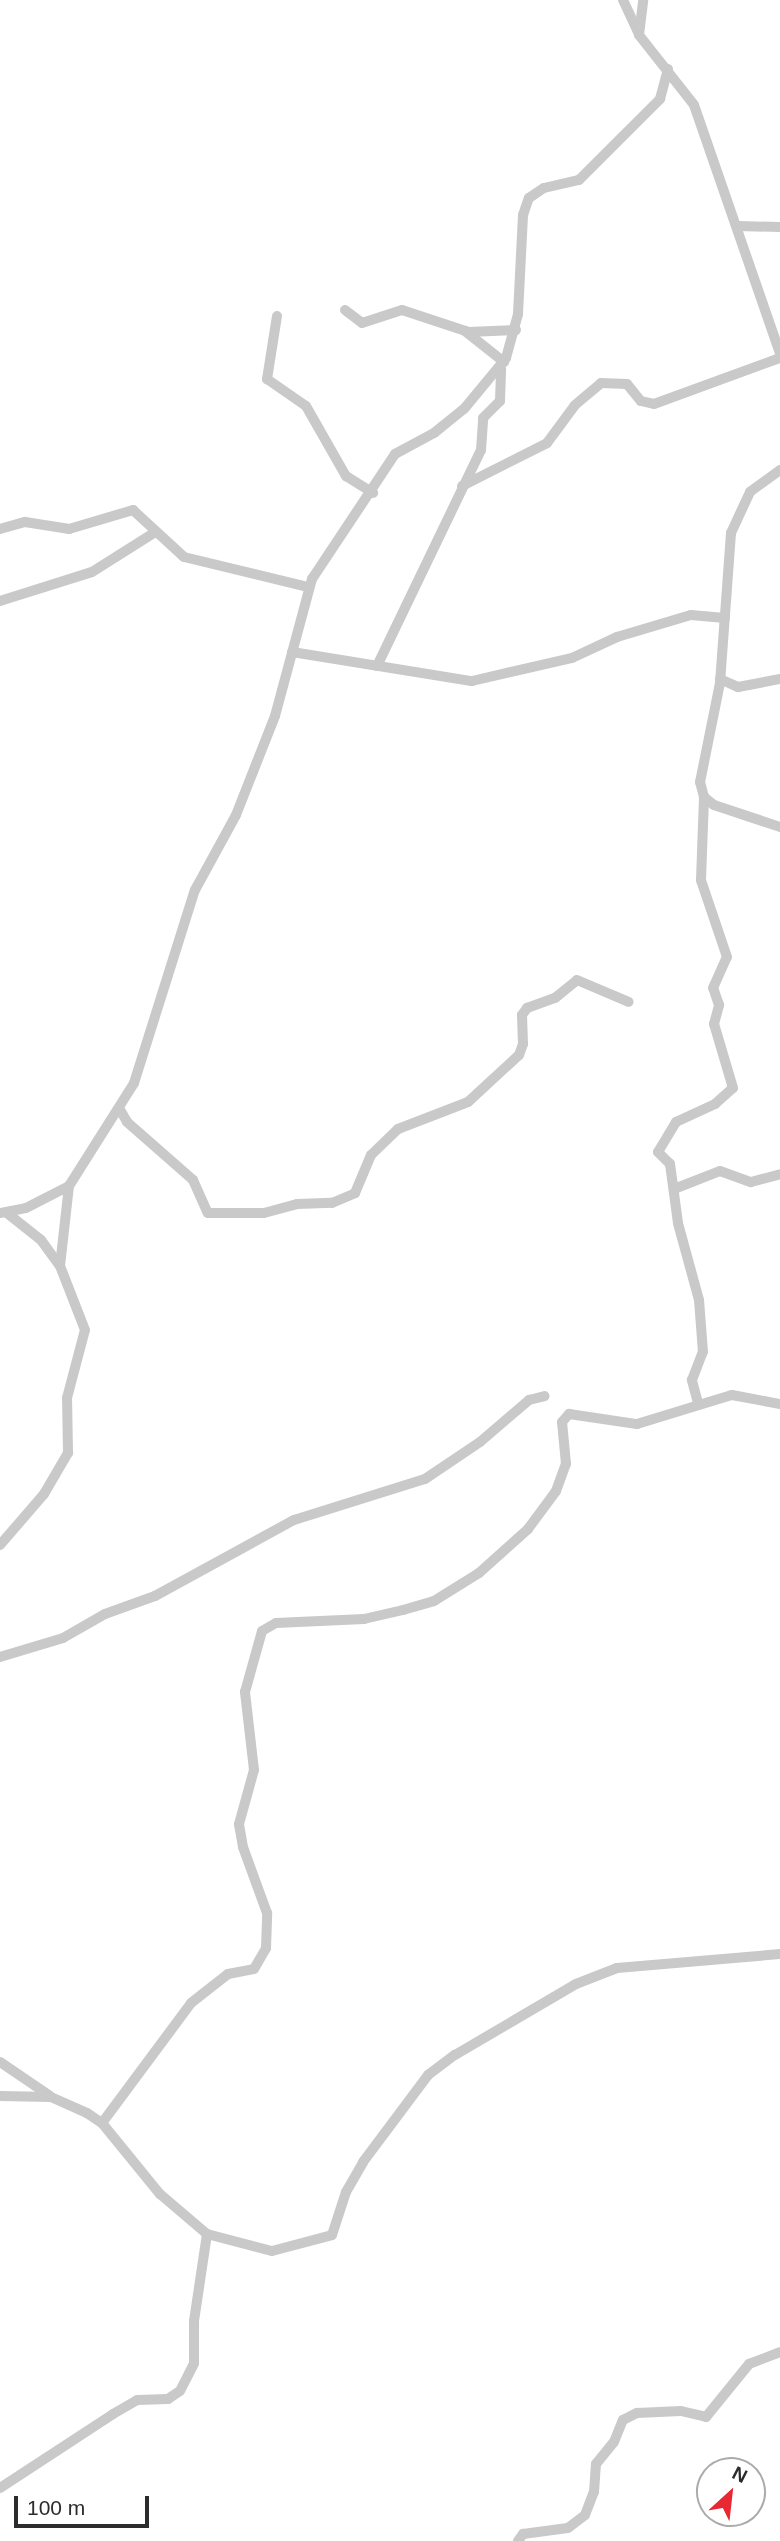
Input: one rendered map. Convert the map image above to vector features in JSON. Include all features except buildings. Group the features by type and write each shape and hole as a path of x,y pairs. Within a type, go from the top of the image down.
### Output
{"street":[{"path":"462,485 547,443 575,405 601,383 628,384 641,401 654,404 780,356 738,226 694,105 639,35 623,0"},
{"path":"639,35 643,0"},
{"path":"60,1266 69,1186 119,1108 139,1071 195,890 236,815 256,765 292,652 308,587 373,493 395,454 434,433 464,409 502,364 516,330 523,215 529,198 544,188 579,180 660,99 668,69"},
{"path":"738,226 780,227"},
{"path":"345,310 362,323 402,310 463,329 516,330"},
{"path":"277,316 267,379 306,406 346,476 373,493"},
{"path":"463,329 502,364"},
{"path":"377,666 483,444 483,418 499,405 502,364"},
{"path":"698,1403 692,1380 703,1352 699,1300 669,1162 658,1152 676,1122 711,1106 733,1088 714,1024 719,1005 713,988 727,957 701,880 704,797 701,771 720,679 728,545 740,506 759,484 780,470"},
{"path":"0,529 25,522 69,528 133,510 154,533 190,559 308,587"},
{"path":"0,601 92,572 154,533"},
{"path":"292,652 455,681 485,679 572,658 617,636 691,615 725,618"},
{"path":"720,679 738,687 780,679"},
{"path":"704,797 780,827"},
{"path":"119,1108 127,1122 193,1180 208,1213 264,1213 297,1204 332,1203 355,1194 371,1155 398,1129 468,1102 519,1055 523,1044 522,1015 527,1008 551,1000 577,980 629,1002"},
{"path":"674,1189 720,1171 751,1182 780,1174"},
{"path":"4,1213 69,1186"},
{"path":"0,1545 44,1494 68,1453 67,1398 85,1330 60,1266 41,1240 4,1213"},
{"path":"102,2123 191,2003 228,1974 254,1969 266,1948 267,1913 243,1847 239,1824 254,1769 245,1692 262,1631 276,1623 364,1619 434,1601 479,1573 546,1507 566,1464 561,1429 565,1417 578,1414 610,1423 647,1423 698,1403 742,1394 780,1404"},
{"path":"0,1657 63,1638 105,1614 155,1596 294,1520 382,1496 425,1479 480,1442 529,1400 545,1396"},
{"path":"0,2062 51,2097 102,2123 160,2194 207,2234 272,2251 332,2235 355,2174 428,2075 576,1984 617,1968 780,1954"},
{"path":"0,2096 51,2097"},
{"path":"0,2488 137,2400 168,2399 180,2390 194,2363 194,2321 207,2234"},
{"path":"518,2541 523,2534 569,2528 585,2515 594,2492 596,2464 614,2442 623,2420 637,2413 681,2411 706,2417 749,2364 780,2352"}]}
